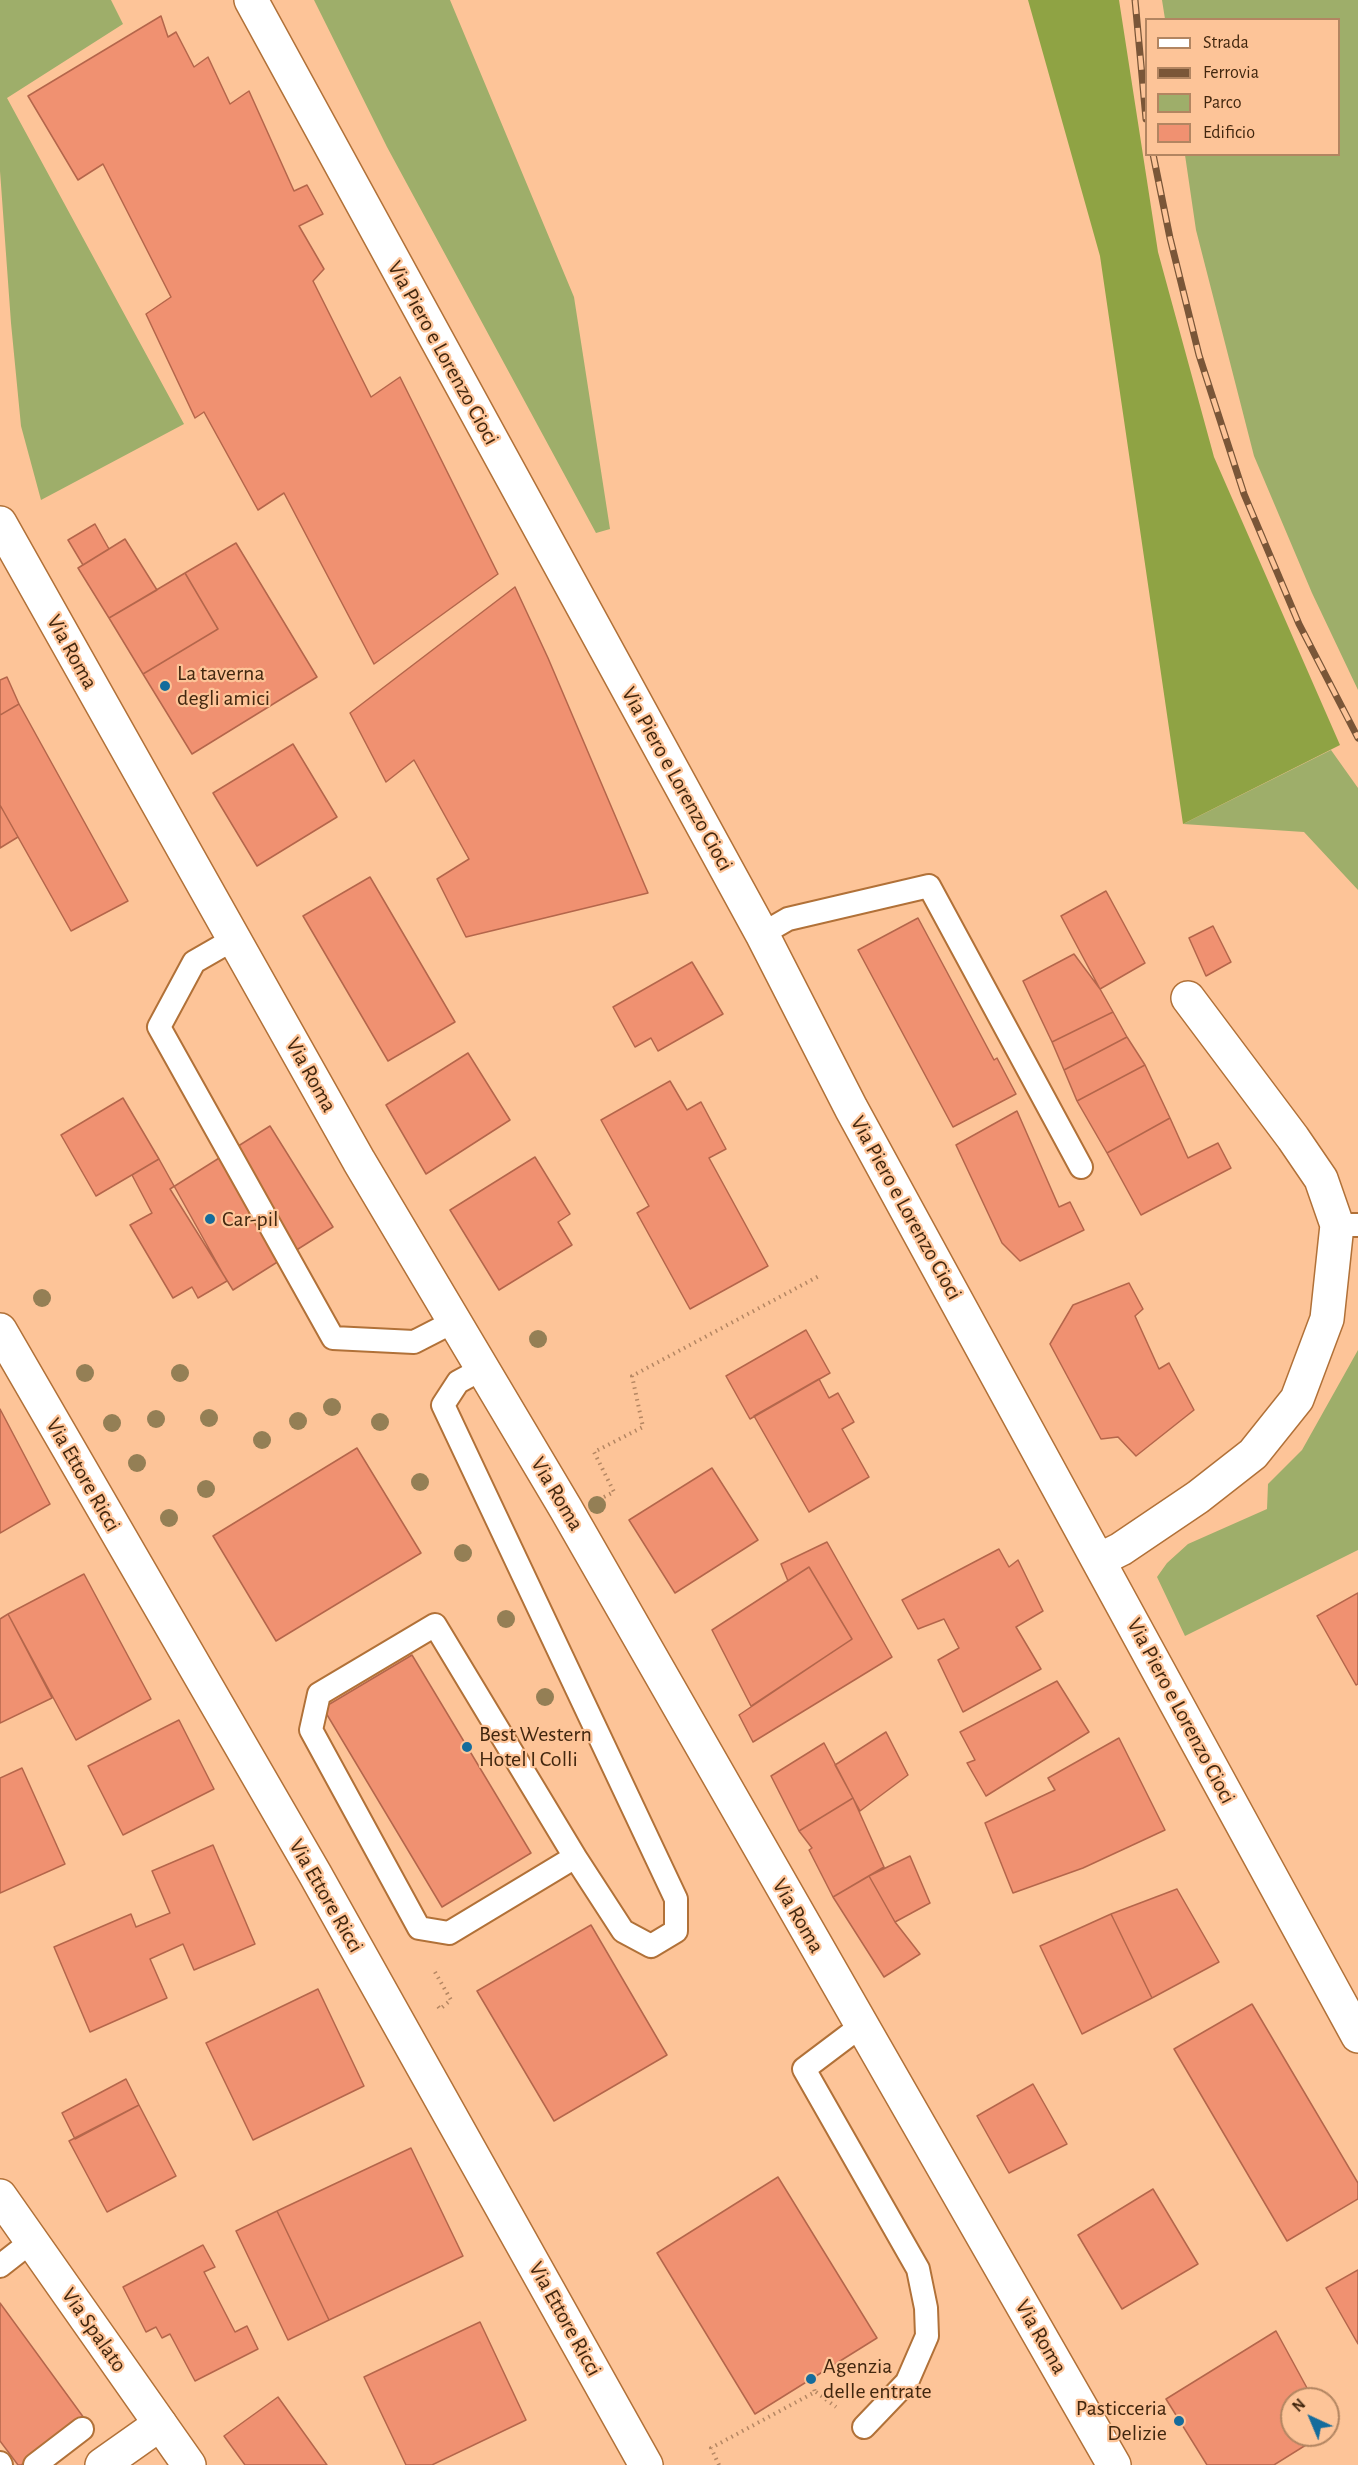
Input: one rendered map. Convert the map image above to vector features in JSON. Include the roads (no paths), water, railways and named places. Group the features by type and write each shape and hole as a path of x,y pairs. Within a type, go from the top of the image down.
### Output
{"street":[{"name":"Via Piero e Lorenzo Cioci","path":"250,0 762,934 851,1108 1358,2036"},
{"name":"Via Roma","path":"0,523 453,1322 572,1519 1114,2465"},
{"path":"1099,1560 1121,1549 1198,1497 1253,1454 1297,1399 1327,1319 1347,1225 1321,1179 1293,1138 1188,998"},
{"name":"Via Ettore Ricci","path":"0,1330 315,1874 646,2465"},
{"name":"Via Spalato","path":"0,2196 189,2465"},
{"path":"102,2465 160,2424"}],"lane":[{"path":"762,934 788,919 929,886 1081,1167"},
{"path":"234,939 194,962 159,1027 333,1338 414,1342 453,1322"},
{"path":"482,1369 458,1382 442,1405 675,1899 676,1931 651,1946 623,1931 575,1857 435,1625 319,1694 311,1730 419,1928 449,1933 575,1857"},
{"path":"861,2026 804,2069 918,2269 926,2308 927,2336 907,2382 864,2427"},
{"path":"0,2266 32,2241"},
{"path":"36,2465 82,2429"}],"railway":[{"path":"1135,0 1145,108"},
{"path":"1153,156 1170,238 1199,355 1244,494 1299,624 1358,738"}],"place":[{"name":"La taverna degli amici","path":"165,686"},
{"name":"Car-pil","path":"210,1219"},
{"name":"Best Western Hotel I Colli","path":"467,1747"},
{"name":"Agenzia delle entrate","path":"811,2379"},
{"name":"Pasticceria Delizie","path":"1179,2421"}]}
